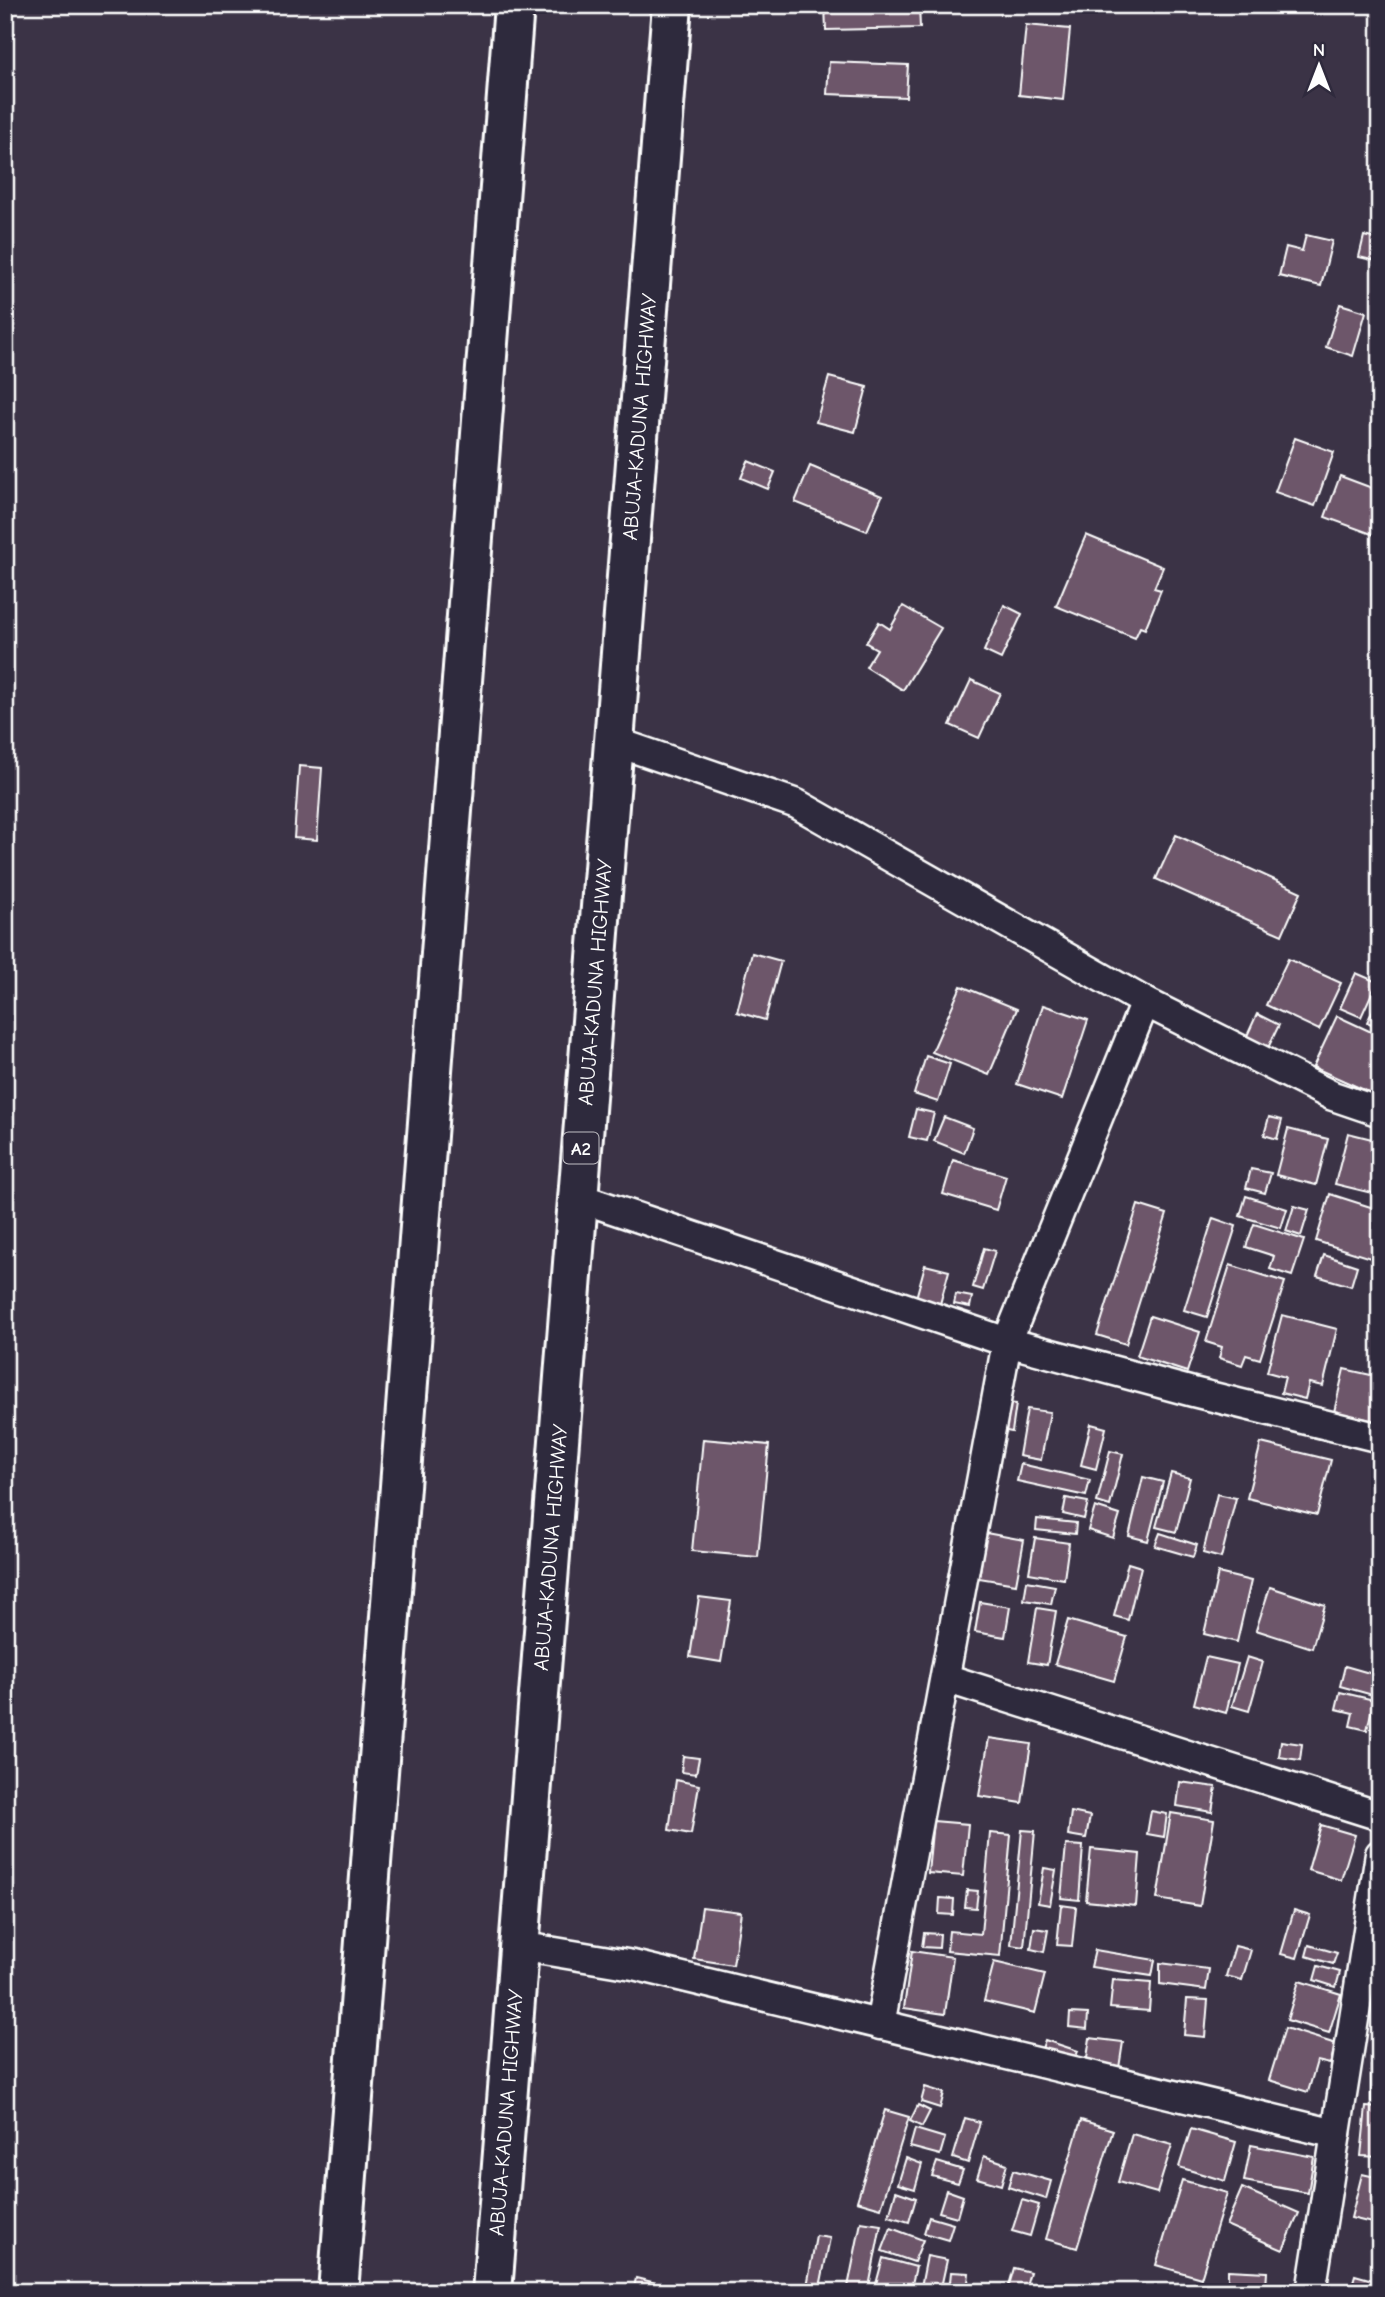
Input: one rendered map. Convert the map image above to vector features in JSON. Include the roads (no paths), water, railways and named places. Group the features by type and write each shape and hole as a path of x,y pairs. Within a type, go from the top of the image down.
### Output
{"highway":[{"path":"338,2292 514,5"},
{"name":"ABUJA-KADUNA HIGHWAY","path":"492,2292 672,5"}],"street":[{"path":"613,741 797,804 1145,1002 1333,1096 1380,1112"},
{"path":"880,2025 1007,1342 1145,1002"},
{"path":"577,1196 1007,1342 1193,1392 1380,1437"},
{"path":"944,1678 1380,1816"},
{"path":"1311,2292 1380,1854"},
{"path":"519,1946 633,1965 1336,2134"}]}
